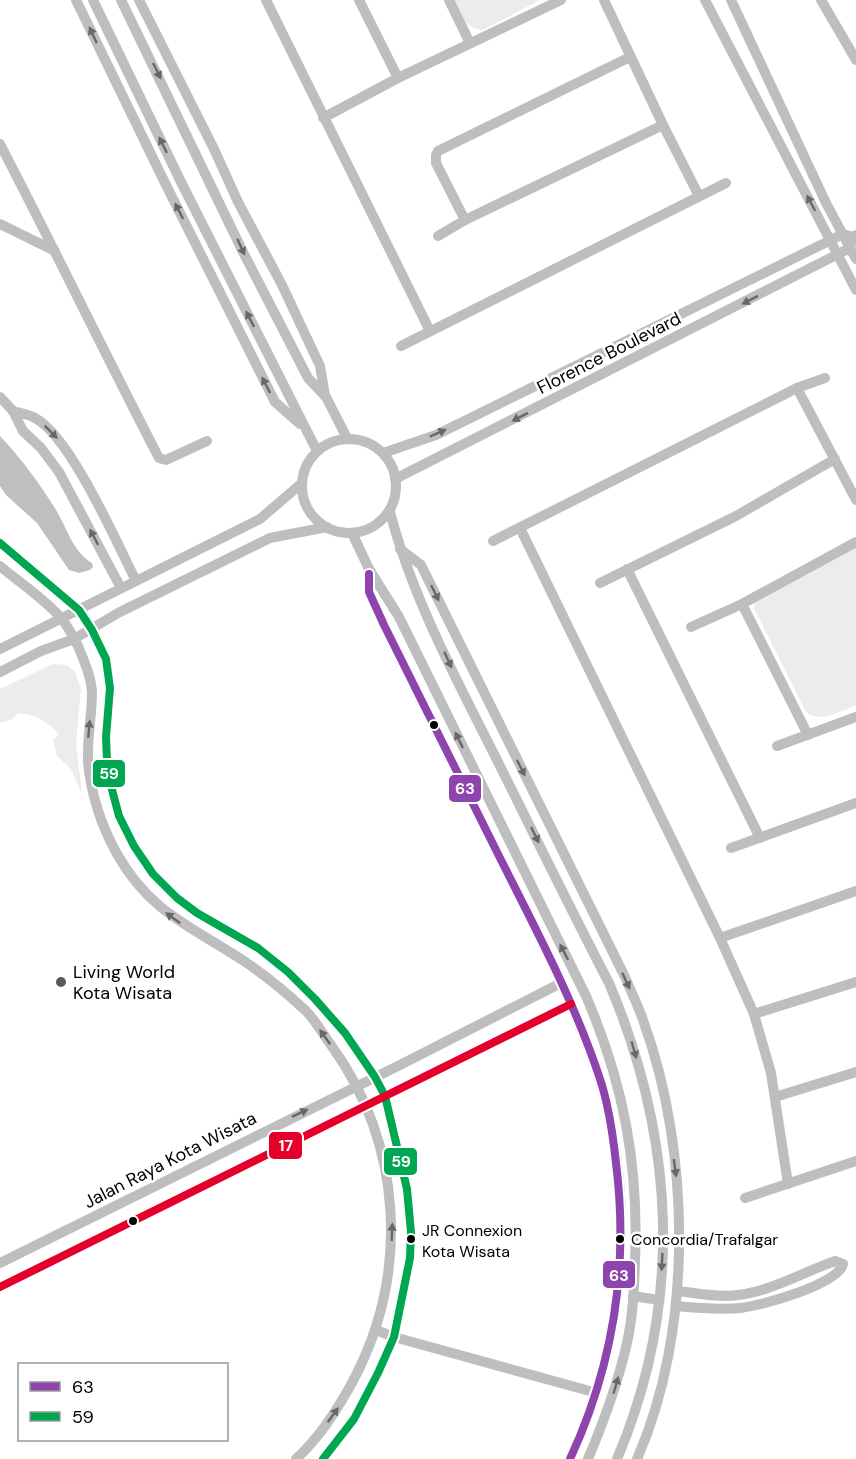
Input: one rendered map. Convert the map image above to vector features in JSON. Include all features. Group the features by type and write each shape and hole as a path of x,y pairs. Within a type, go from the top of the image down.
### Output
{"street":[{"path":"76,0 275,402 304,428"},
{"path":"93,0 181,182 317,451"},
{"path":"121,0 231,222 243,252 308,378 326,397"},
{"path":"139,0 238,202 282,285 320,366 326,397 347,438"},
{"path":"266,0 430,331"},
{"path":"359,0 398,78"},
{"path":"449,0 470,43"},
{"path":"323,118 398,78 561,0"},
{"path":"604,0 699,196"},
{"path":"705,0 856,290"},
{"path":"731,0 826,203 851,235 850,248 856,259"},
{"path":"821,0 854,55"},
{"path":"465,220 436,163 438,151 630,57"},
{"path":"438,236 465,220 663,125"},
{"path":"0,144 159,458 166,460 207,441"},
{"path":"401,346 726,183"},
{"path":"231,222 238,202"},
{"path":"0,224 56,251"},
{"name":"Florence Boulevard","path":"383,453 436,435 830,240 851,235"},
{"name":"Florence Boulevard","path":"395,479 850,248"},
{"path":"493,541 797,388 825,378"},
{"path":"797,388 856,500"},
{"path":"0,397 13,411 23,431 41,448 59,472 121,588"},
{"path":"13,411 36,418 57,438 76,465 136,580"},
{"path":"390,512 368,529 352,533 327,527 315,519 303,497 302,483 305,470 317,451 347,438 363,441 383,453 392,468 396,491 390,512 399,549 416,593 466,699 609,983 627,1027 639,1067 663,1189 662,1268 653,1347 641,1392 617,1459"},
{"path":"600,582 736,516 835,459"},
{"path":"0,649 261,519 302,483"},
{"path":"0,672 41,651 74,639 118,613 270,538 327,527"},
{"path":"520,528 720,938 754,1014 771,1073 788,1184"},
{"path":"352,533 369,569 404,628 586,996 604,1037 615,1075 630,1139 636,1189 633,1296 627,1341 615,1388 588,1459"},
{"path":"691,627 742,604 856,542"},
{"path":"0,543 79,610 106,659 110,688 106,737 111,786 119,816 134,846 153,874 177,898 197,913 258,948 288,972 345,1033 386,1096 407,1190 411,1232 410,1258 394,1337 354,1419 323,1459"},
{"path":"399,549 421,565 612,954 644,1022 657,1062 668,1113 678,1187 681,1231 676,1306 658,1398 636,1459"},
{"path":"0,566 62,619 87,667 92,690 87,736 92,790 102,822 132,878 170,916 247,963 307,1012 345,1064 366,1106 384,1163 392,1216 391,1258 384,1298 376,1330 363,1363 337,1411 296,1459"},
{"path":"369,569 369,592 571,1004 600,1079 606,1103 614,1141 620,1190 620,1261 617,1305 610,1346 597,1393 570,1459"},
{"path":"627,569 760,838"},
{"path":"742,604 808,735"},
{"path":"777,746 856,717"},
{"path":"731,848 856,803"},
{"path":"720,938 856,891"},
{"path":"589,944 612,954"},
{"path":"754,1014 856,982"},
{"path":"375,1077 561,983"},
{"name":"Jalan Raya Kota Wisata","path":"0,1287 571,1004"},
{"path":"775,1097 856,1072"},
{"name":"Jalan Raya Kota Wisata","path":"0,1263 375,1077"},
{"path":"654,1134 668,1113"},
{"path":"745,1198 856,1161"},
{"path":"620,1213 636,1233"},
{"path":"41,1243 51,1262"},
{"path":"676,1306 718,1309 752,1306 801,1291 832,1277 840,1271 843,1264 835,1260 789,1280 738,1296 677,1291"},
{"path":"633,1296 659,1300"},
{"path":"376,1330 597,1393"},
{"path":"641,1392 658,1398"},
{"path":"597,1393 601,1428"}],"shaded area":[{"path":"454,0 540,0 483,30 468,24"},
{"path":"0,436 23,462 56,510 80,553 92,563 93,567 90,570 79,573 69,570 37,523 6,495 0,486"},
{"path":"856,546 856,705 831,715 818,717 806,712 754,608 756,599"},
{"path":"53,664 67,665 75,672 81,689 76,743 82,794 71,769 57,756 53,740 59,735 50,726 41,719 18,713 13,719 0,723 0,689"}],"transit line":[{"name":"59","path":"0,543 79,610 106,659 110,688 106,737 111,786 119,816 134,846 153,874 177,898 197,913 258,948 288,972 345,1033 385,1096 407,1189 411,1232 410,1258 394,1337 354,1419 323,1459"},
{"name":"63","path":"369,574 369,592 384,625 566,992 590,1050 606,1100 614,1142 620,1202 619,1277 607,1351 598,1387 570,1459"},
{"name":"17","path":"0,1287 571,1004"}],"place":[{"name":"Living World Kota Wisata","path":"61,982"},
{"name":"JR Connexion Kota Wisata","path":"411,1239"},
{"name":"Concordia/Trafalgar","path":"620,1239"}]}
